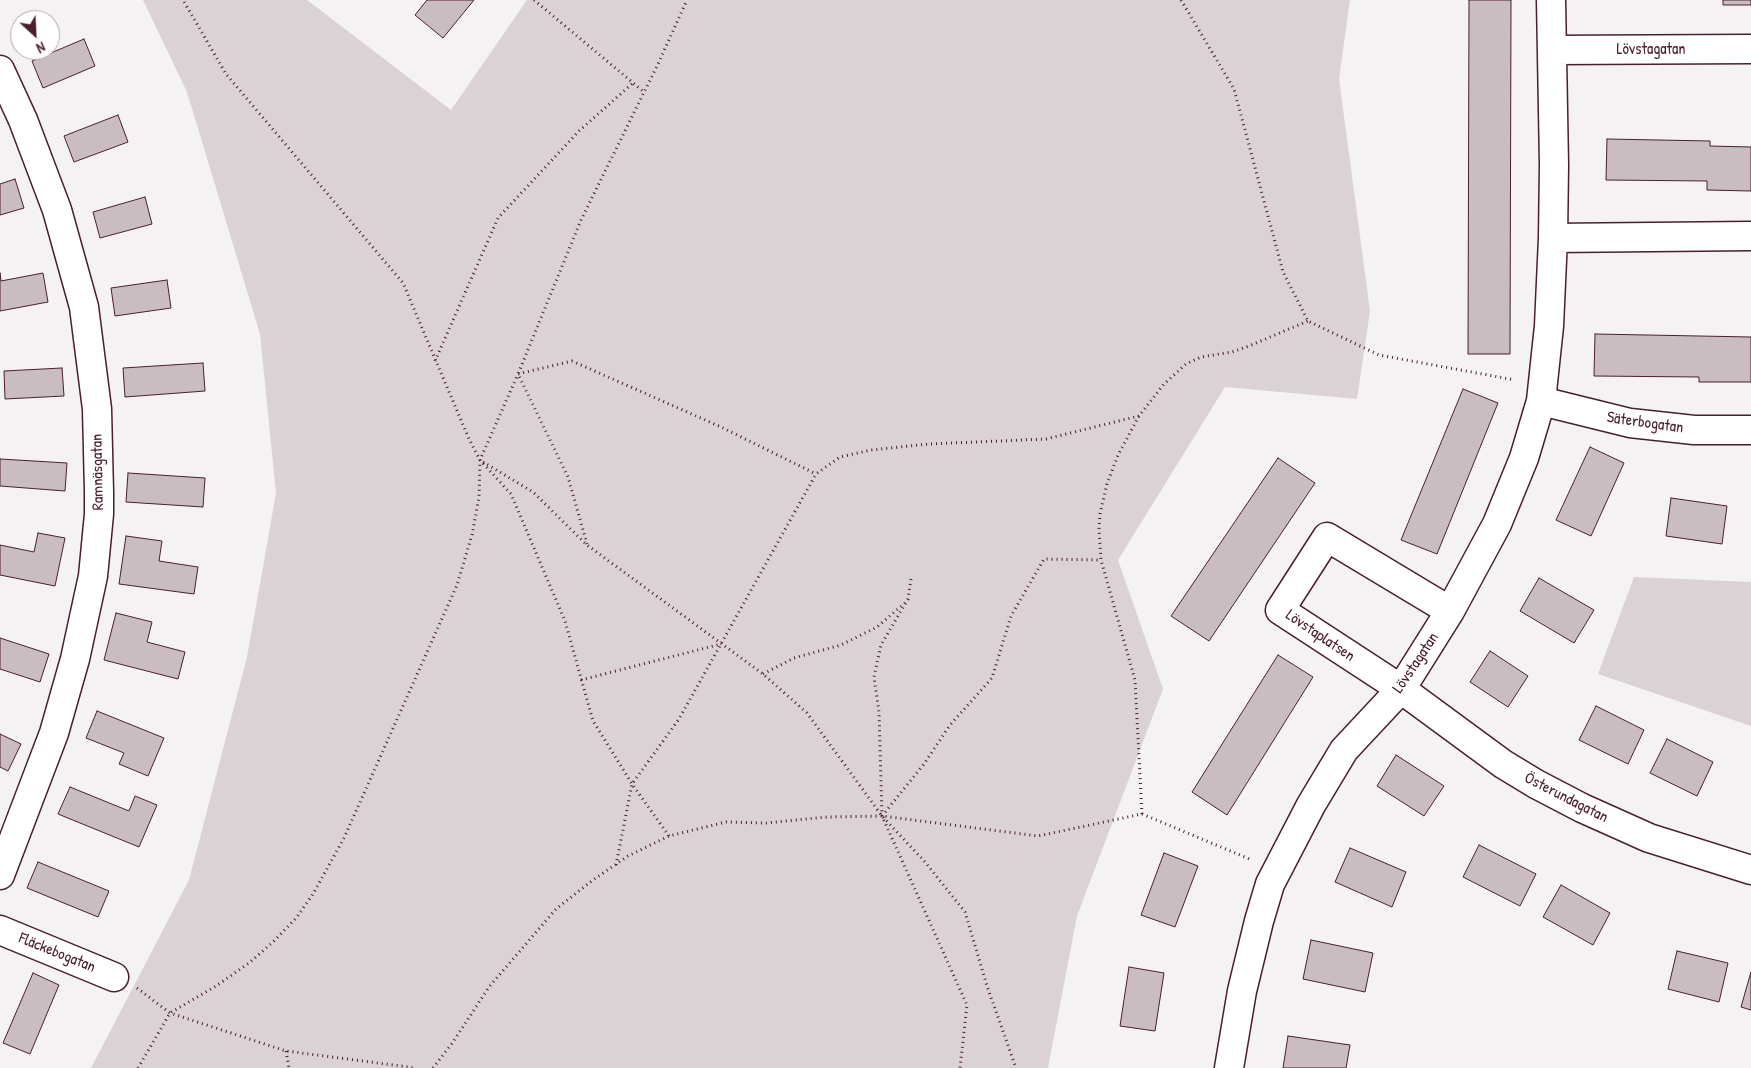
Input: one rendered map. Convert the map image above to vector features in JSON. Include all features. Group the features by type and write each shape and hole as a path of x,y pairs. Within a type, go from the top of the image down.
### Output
{"street":[{"name":"Lövstagatan","path":"1229,1068 1242,991 1270,884 1311,805 1344,750 1401,689 1450,611 1497,524 1524,458 1541,401 1549,326 1554,165 1551,0"},
{"name":"Lövstagatan","path":"1552,50 1751,49"},
{"name":"Ramnäsgatan","path":"0,70 23,120 57,210 84,307 97,409 99,514 93,576 75,659 54,732 0,875"},
{"path":"1552,238 1751,236"},
{"name":"Säterbogatan","path":"1541,401 1630,423 1694,430 1751,430"},
{"name":"Lövstaplatsen","path":"1401,689 1280,610 1327,537 1450,611"},
{"name":"Österundagatan","path":"1401,689 1503,764 1582,808 1649,838 1751,870"},
{"name":"Fläckebogatan","path":"0,930 114,977"}],"path":[{"path":"184,0 226,74 403,283 469,439 480,460 511,494 565,621 593,721 632,784 669,836"},
{"path":"534,0 644,92"},
{"path":"138,1068 170,1013 216,986 249,963 297,917 344,838 458,585 480,497 480,460 518,374 581,220 687,0"},
{"path":"1181,0 1234,89 1283,272 1308,321 1380,355 1518,381 1541,401"},
{"path":"436,360 498,218 579,130 633,83"},
{"path":"1142,814 1135,680 1101,560 1100,514 1107,484 1122,448 1140,416 1164,384 1186,364 1201,357 1232,352 1308,321"},
{"path":"518,374 572,360 722,427 816,474"},
{"path":"518,374 568,477 587,545"},
{"path":"616,865 632,784 679,719 816,474 840,457 871,450 929,444 1046,439 1140,416"},
{"path":"480,460 533,492 587,545 762,674 808,713 882,816 925,862 965,912 987,986 1016,1068"},
{"path":"882,816 924,764 950,725 992,678 1011,616 1044,559 1101,560"},
{"path":"911,579 908,600 881,645 874,677 879,712 882,816 967,1005 960,1068"},
{"path":"762,674 794,658 841,645 877,627 908,600"},
{"path":"582,680 722,644"},
{"path":"434,1068 489,987 556,909 628,856 669,836 726,822 766,823 827,817 882,816 1038,836 1142,814 1277,871"},
{"path":"114,977 136,988 170,1013 286,1050 416,1068"},
{"path":"286,1050 289,1068"}],"shaded area":[{"path":"143,0 307,0 451,110 527,0 1350,0 1339,79 1370,311 1357,399 1225,387 1118,560 1163,689 1077,916 1048,1068 91,1068 189,880 247,657 276,493 260,334 187,92"},
{"path":"1634,577 1751,582 1751,726 1598,674"}],"building":[{"path":"427,0 474,0 443,38 415,15"},
{"path":"1469,0 1511,0 1510,354 1468,354"},
{"path":"1723,0 1751,0 1751,5 1723,5"},
{"path":"84,39 95,66 43,88 32,61 60,60 60,49"},
{"path":"118,115 128,142 74,162 64,136"},
{"path":"1607,139 1710,141 1710,146 1751,147 1751,191 1707,190 1707,181 1606,180"},
{"path":"15,179 24,208 0,215 0,184"},
{"path":"145,197 152,224 100,238 93,212"},
{"path":"0,273 1,281 43,273 48,302 0,311"},
{"path":"167,280 171,308 115,316 111,288"},
{"path":"1595,334 1751,337 1751,382 1699,382 1699,377 1594,376"},
{"path":"203,363 205,391 125,397 123,368"},
{"path":"62,368 64,396 5,399 4,371"},
{"path":"1463,389 1498,403 1437,554 1401,540"},
{"path":"1590,447 1624,463 1591,536 1556,520"},
{"path":"1278,458 1315,483 1209,641 1171,616"},
{"path":"0,459 67,463 65,491 0,486"},
{"path":"128,473 205,478 203,507 126,502"},
{"path":"1671,498 1727,506 1722,544 1666,536"},
{"path":"38,533 65,538 55,586 0,575 0,545 34,552"},
{"path":"126,536 162,541 159,561 198,567 194,594 119,584"},
{"path":"1539,578 1594,610 1574,643 1520,611"},
{"path":"116,613 152,622 147,642 185,652 178,679 104,660"},
{"path":"0,638 49,654 40,682 0,669"},
{"path":"1490,651 1528,676 1508,707 1470,682"},
{"path":"1278,655 1313,677 1227,815 1192,792"},
{"path":"1596,706 1644,730 1628,764 1579,740"},
{"path":"97,711 164,738 148,776 119,764 124,753 86,738"},
{"path":"0,734 21,744 8,771 0,767"},
{"path":"1667,739 1713,762 1697,796 1650,773"},
{"path":"1396,755 1444,786 1424,816 1377,786"},
{"path":"70,787 129,811 135,796 157,805 139,847 58,814"},
{"path":"1479,845 1536,874 1520,906 1463,877"},
{"path":"1350,848 1406,872 1392,907 1335,882"},
{"path":"1164,853 1198,866 1175,927 1141,915"},
{"path":"38,862 109,891 98,917 27,888"},
{"path":"1561,885 1610,913 1593,945 1543,917"},
{"path":"1311,940 1373,953 1365,992 1303,979"},
{"path":"1677,951 1728,963 1719,1002 1668,989"},
{"path":"1129,967 1164,973 1155,1031 1120,1026"},
{"path":"1751,972 1751,1010 1741,1007"},
{"path":"33,973 59,985 30,1054 3,1043"},
{"path":"1288,1036 1350,1045 1346,1068 1283,1068"}]}
